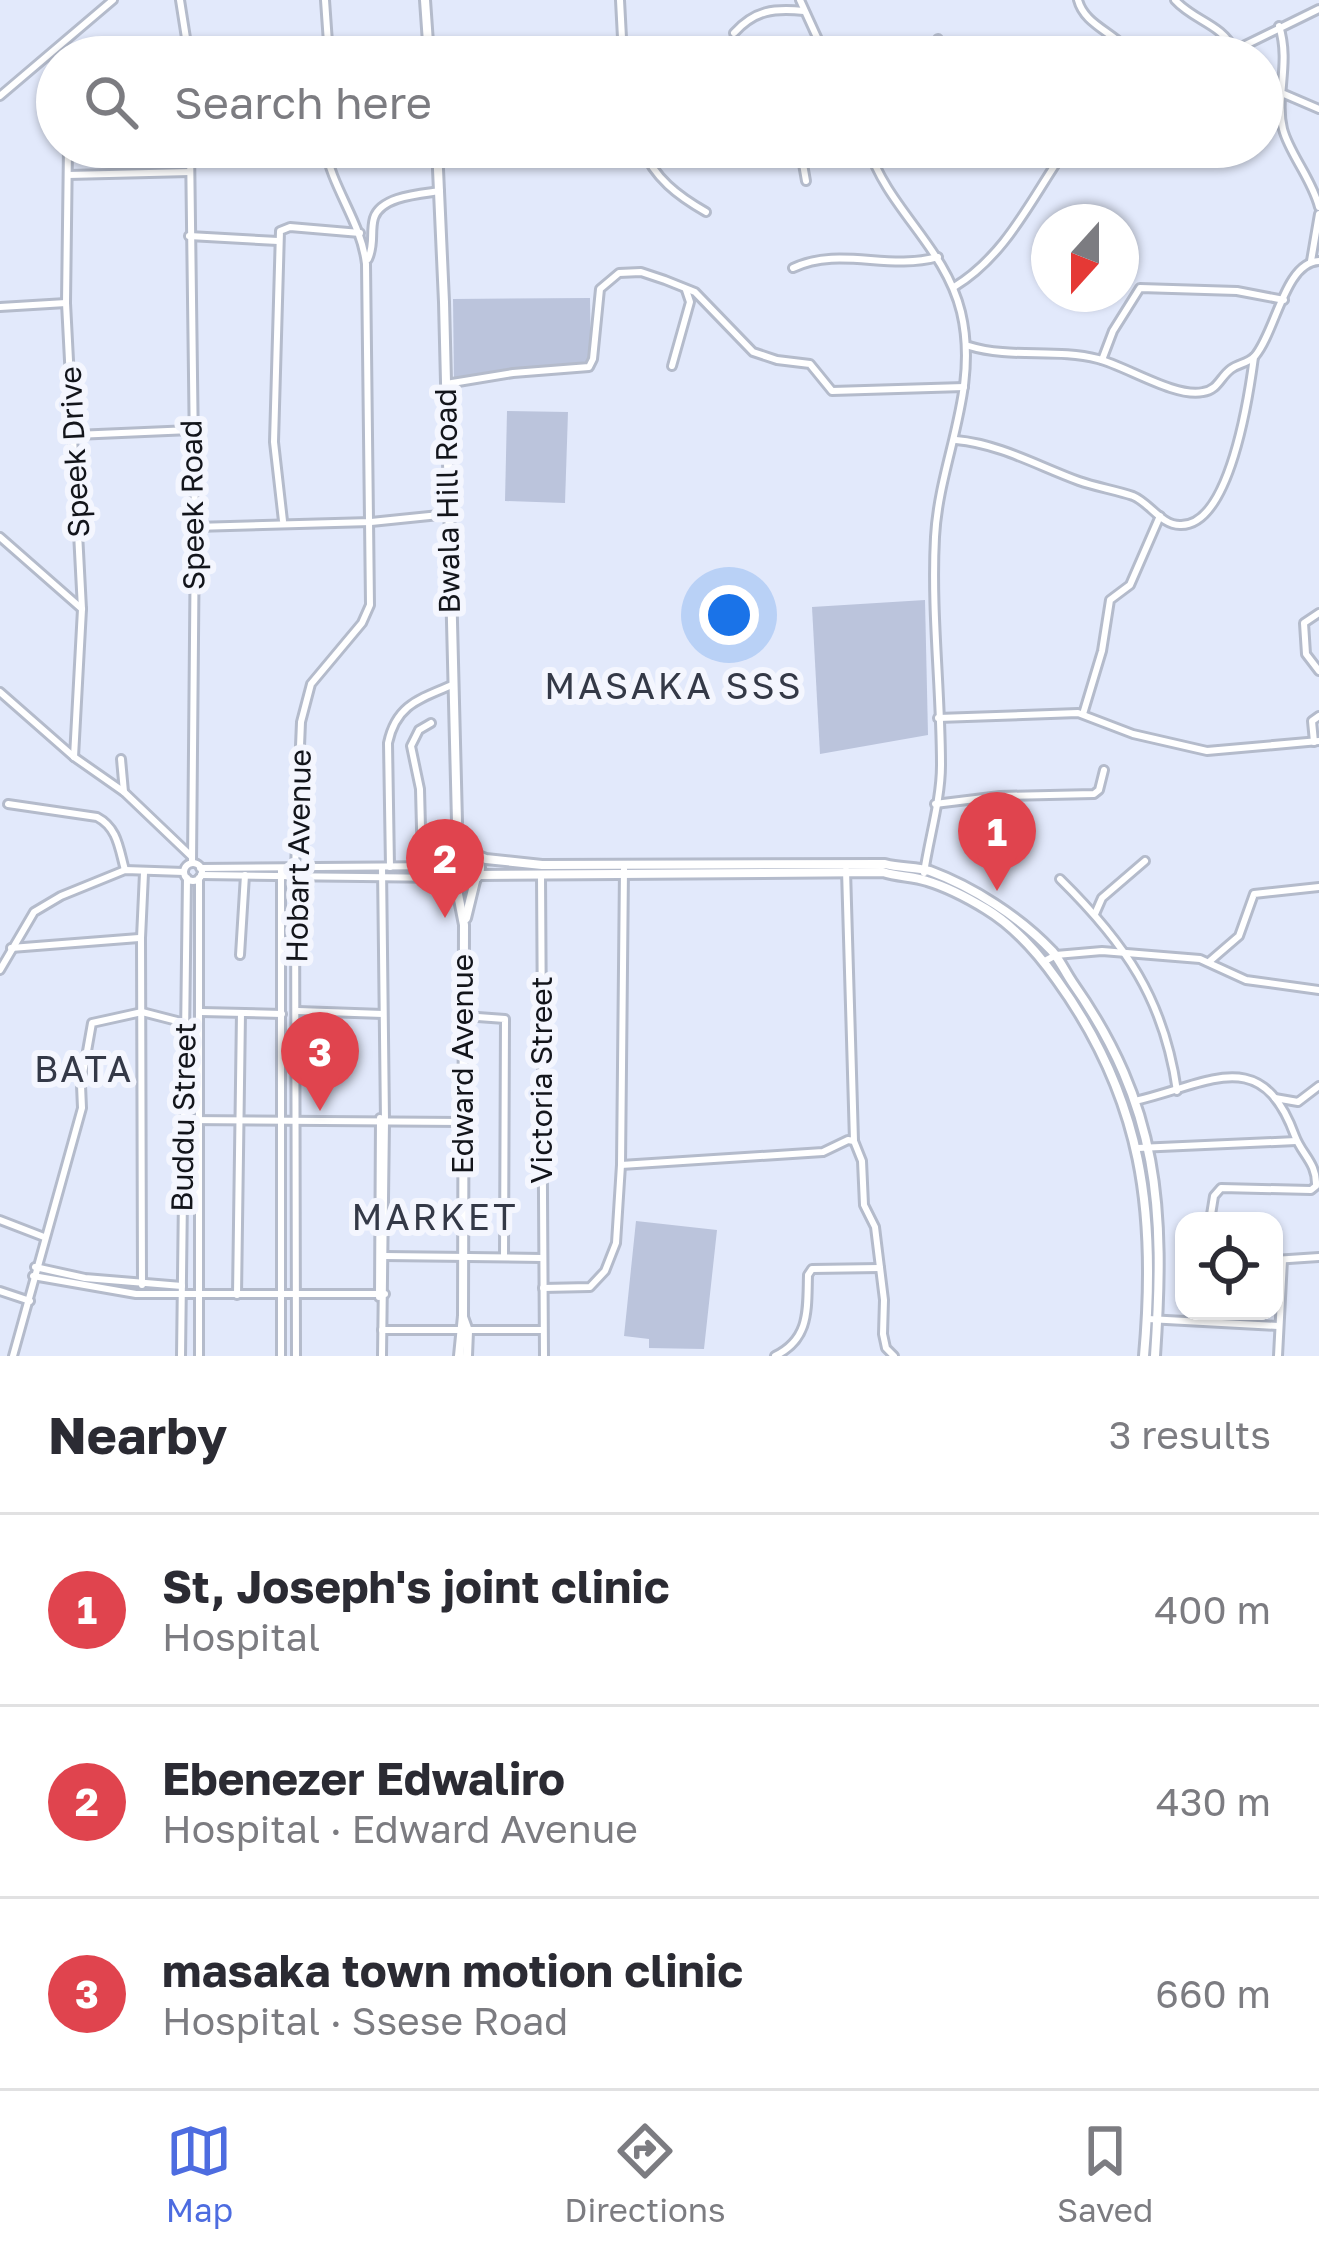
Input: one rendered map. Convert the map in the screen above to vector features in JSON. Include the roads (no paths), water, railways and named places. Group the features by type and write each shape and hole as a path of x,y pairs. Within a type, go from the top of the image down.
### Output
{"street":[{"path":"74,36 112,0"},
{"path":"180,0 186,36"},
{"path":"325,0 327,36"},
{"path":"425,0 428,36"},
{"path":"620,0 622,36"},
{"path":"800,0 816,36"},
{"path":"1078,0 1084,15 1113,36"},
{"path":"1175,0 1187,13 1228,36"},
{"path":"1260,36 1319,8"},
{"path":"734,33 770,9 804,10"},
{"path":"1279,26 1282,36"},
{"path":"956,440 979,442 1135,497 1173,524 1196,523 1214,501 1236,453 1254,357 1274,326 1294,274 1315,261 1319,210 1301,162 1283,134 1283,40"},
{"path":"0,96 36,68"},
{"path":"1284,94 1319,109"},
{"name":"Speek Drive","path":"68,168 66,303 82,609 74,758"},
{"name":"Speek Road","path":"190,168 200,1012 199,1356"},
{"path":"329,168 361,233 366,263"},
{"name":"Bwala Hill Road","path":"438,168 457,822 452,855"},
{"path":"652,168 671,189 706,212"},
{"path":"804,168 806,181"},
{"path":"877,168 887,191 938,257 954,286 967,346 956,440 939,500 935,538 941,764 924,874"},
{"path":"954,286 977,273 997,252 1053,168"},
{"path":"68,175 190,172"},
{"path":"366,263 374,244 374,217 382,208 440,191"},
{"path":"283,521 274,442 280,230 290,226 361,233"},
{"path":"189,236 278,241"},
{"path":"793,268 823,256 904,264 938,257"},
{"name":"Hobart Avenue","path":"296,1356 295,871 304,706 321,669 367,614 371,522 366,263"},
{"path":"446,384 513,373 586,369 593,362 598,294 619,273 641,272 695,292 751,351 810,364 832,391 964,386"},
{"path":"672,366 690,302 684,287"},
{"path":"1102,360 1113,331 1140,288 1237,291 1284,300"},
{"path":"0,307 66,303"},
{"path":"967,346 1102,360 1199,393 1214,388 1233,367 1254,357"},
{"path":"75,435 192,430"},
{"path":"195,527 371,522 449,514"},
{"path":"1083,714 1102,652 1110,600 1130,585 1160,516"},
{"path":"0,537 82,609"},
{"path":"1319,613 1304,623 1306,654 1319,671"},
{"path":"382,1356 388,743 400,711 416,698 452,685"},
{"path":"0,692 74,758 124,792 197,868 245,875 446,866"},
{"path":"938,718 1024,712 1083,714 1133,734 1196,750 1250,750 1316,741 1312,722 1319,716"},
{"path":"422,867 420,790 411,746 419,730 431,723"},
{"path":"122,759 124,792"},
{"path":"935,803 1094,794 1104,770"},
{"path":"8,804 97,817 108,823 125,870"},
{"path":"457,822 480,864 464,925"},
{"path":"446,866 452,855 470,853 486,859 624,870 924,874 1002,920 1045,961 1103,1051 1143,1147"},
{"path":"1095,914 1102,898 1145,861"},
{"path":"385,870 466,886 477,878 808,862 924,874 1002,909 1055,955 1100,1020 1137,1101 1155,1356"},
{"path":"446,866 452,881"},
{"path":"0,970 34,912 125,870 185,875 197,868 281,872"},
{"path":"185,875 197,868"},
{"path":"543,1288 590,1287 605,1270 616,1243 624,870"},
{"path":"847,870 854,1141 861,1152 864,1205 874,1227 883,1334 894,1356"},
{"name":"Hobart Avenue","path":"281,872 281,1356"},
{"path":"142,1285 144,873"},
{"name":"Buddu Street","path":"181,1356 185,875"},
{"path":"240,955 245,875"},
{"name":"Victoria Street","path":"541,875 544,1356"},
{"path":"1060,879 1129,955 1162,1022 1177,1091"},
{"name":"Edward Avenue","path":"452,881 464,925 463,1356"},
{"path":"1210,961 1237,939 1254,894 1319,886"},
{"path":"11,948 141,938"},
{"path":"1045,961 1055,955 1102,951 1210,961 1246,980 1319,990"},
{"path":"298,1011 383,1014"},
{"path":"13,1356 82,1108 92,1023 142,1012 184,1022"},
{"path":"200,1012 281,1014"},
{"path":"237,1295 241,1013"},
{"path":"464,1016 505,1018 504,1257"},
{"path":"1125,1103 1239,1075 1257,1079 1275,1098 1296,1141 1309,1155 1318,1181 1311,1190 1221,1188 1211,1212"},
{"path":"1275,1098 1298,1102 1319,1086"},
{"path":"184,1120 463,1122"},
{"path":"382,1121 382,1294"},
{"path":"621,1165 823,1152 854,1141"},
{"path":"1143,1147 1296,1141"},
{"path":"0,1220 44,1237"},
{"path":"383,1256 542,1258"},
{"path":"1283,1260 1319,1257"},
{"path":"775,1356 803,1333 812,1269 880,1268"},
{"path":"34,1272 182,1286"},
{"path":"34,1272 127,1293 382,1294"},
{"path":"0,1291 30,1300"},
{"path":"1153,1319 1278,1326"},
{"path":"1144,1356 1153,1319"},
{"path":"1278,1320 1278,1356"},
{"path":"382,1330 543,1330"}],"place":[{"name":"St, Joseph's joint clinic","path":"997,891"},
{"name":"Ebenezer Edwaliro","path":"445,918"},
{"name":"masaka town motion clinic","path":"320,1111"}],"district":[{"name":"MASAKA SSS","path":"674,686"},
{"name":"BATA","path":"84,1069"},
{"name":"MARKET","path":"435,1217"}]}
